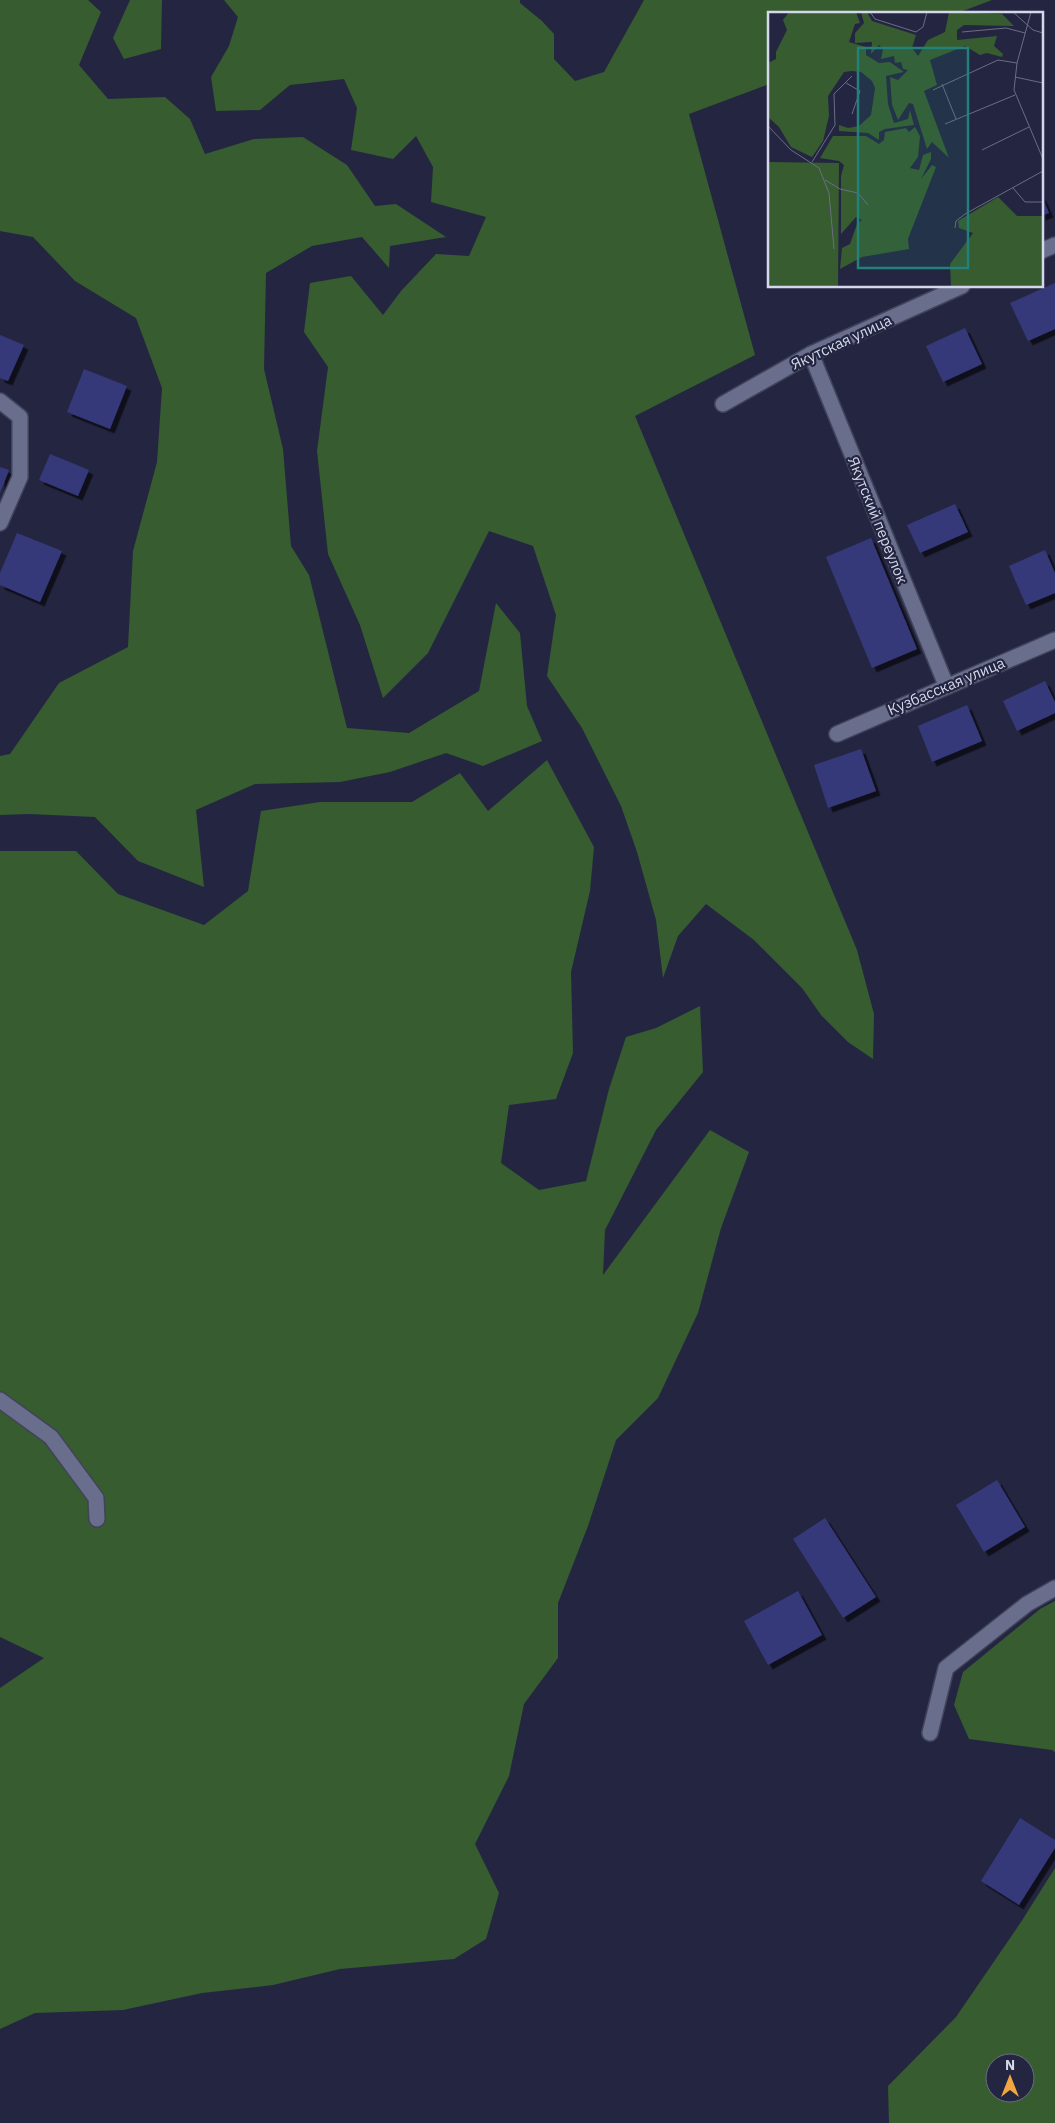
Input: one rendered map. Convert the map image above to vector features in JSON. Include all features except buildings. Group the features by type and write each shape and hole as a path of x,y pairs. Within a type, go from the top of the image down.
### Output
{"street":[{"path":"1042,251 1055,245"},
{"name":"Якутская улица","path":"723,404 810,354 958,288"},
{"name":"Якутский переулок","path":"810,354 946,685"},
{"path":"0,401 20,417 20,478 0,523"},
{"name":"Кузбасская улица","path":"837,734 946,685 1055,640"},
{"path":"0,1400 51,1437 96,1498 97,1519"},
{"path":"930,1733 946,1668 1027,1604 1055,1588"}],"green space":[{"path":"0,0 88,0 101,12 79,65 108,99 165,97 190,119 205,154 254,139 303,137 347,165 375,206 396,204 446,237 390,246 389,268 362,237 312,246 266,273 264,369 283,449 291,546 309,575 347,728 409,733 479,691 496,603 520,633 527,706 542,741 483,766 446,753 390,772 340,782 255,784 196,810 204,887 138,861 95,817 29,814 0,815 0,756 10,754 59,683 128,647 133,551 157,462 162,388 136,318 75,281 33,237 0,231"},
{"path":"130,0 162,0 161,49 124,59 113,38"},
{"path":"224,0 520,0 520,3 542,21 554,34 554,59 575,81 604,72 644,0 992,0 960,12 768,12 768,84 689,114 755,355 635,416 857,950 874,1014 873,1059 848,1042 821,1015 802,988 754,940 706,904 678,936 663,978 656,920 637,852 621,806 582,728 547,676 556,615 533,546 489,531 428,653 383,698 360,625 328,554 317,451 328,367 304,332 310,283 351,276 383,315 401,291 436,254 469,256 486,217 431,202 433,167 416,136 393,159 351,150 357,108 344,79 290,85 260,110 216,111 211,77 229,46 238,17"},
{"path":"547,760 594,847 590,891 571,972 573,1053 556,1099 509,1105 501,1163 539,1190 586,1181 609,1089 626,1037 656,1028 700,1006 703,1072 656,1130 605,1230 603,1275 710,1130 749,1152 721,1228 698,1313 658,1398 616,1440 588,1526 558,1603 558,1658 524,1704 509,1776 475,1844 499,1893 486,1939 454,1959 340,1969 273,1985 202,1993 123,2010 35,2013 0,2029 0,1688 44,1658 0,1637 0,851 76,851 118,894 204,925 248,891 261,811 320,802 412,802 460,773 488,811"},
{"path":"1055,1601 1055,1752 1052,1750 969,1739 954,1705 963,1672 1040,1609"},
{"path":"1055,1868 1055,2123 889,2123 888,2086 956,2017 1021,1922"}]}
